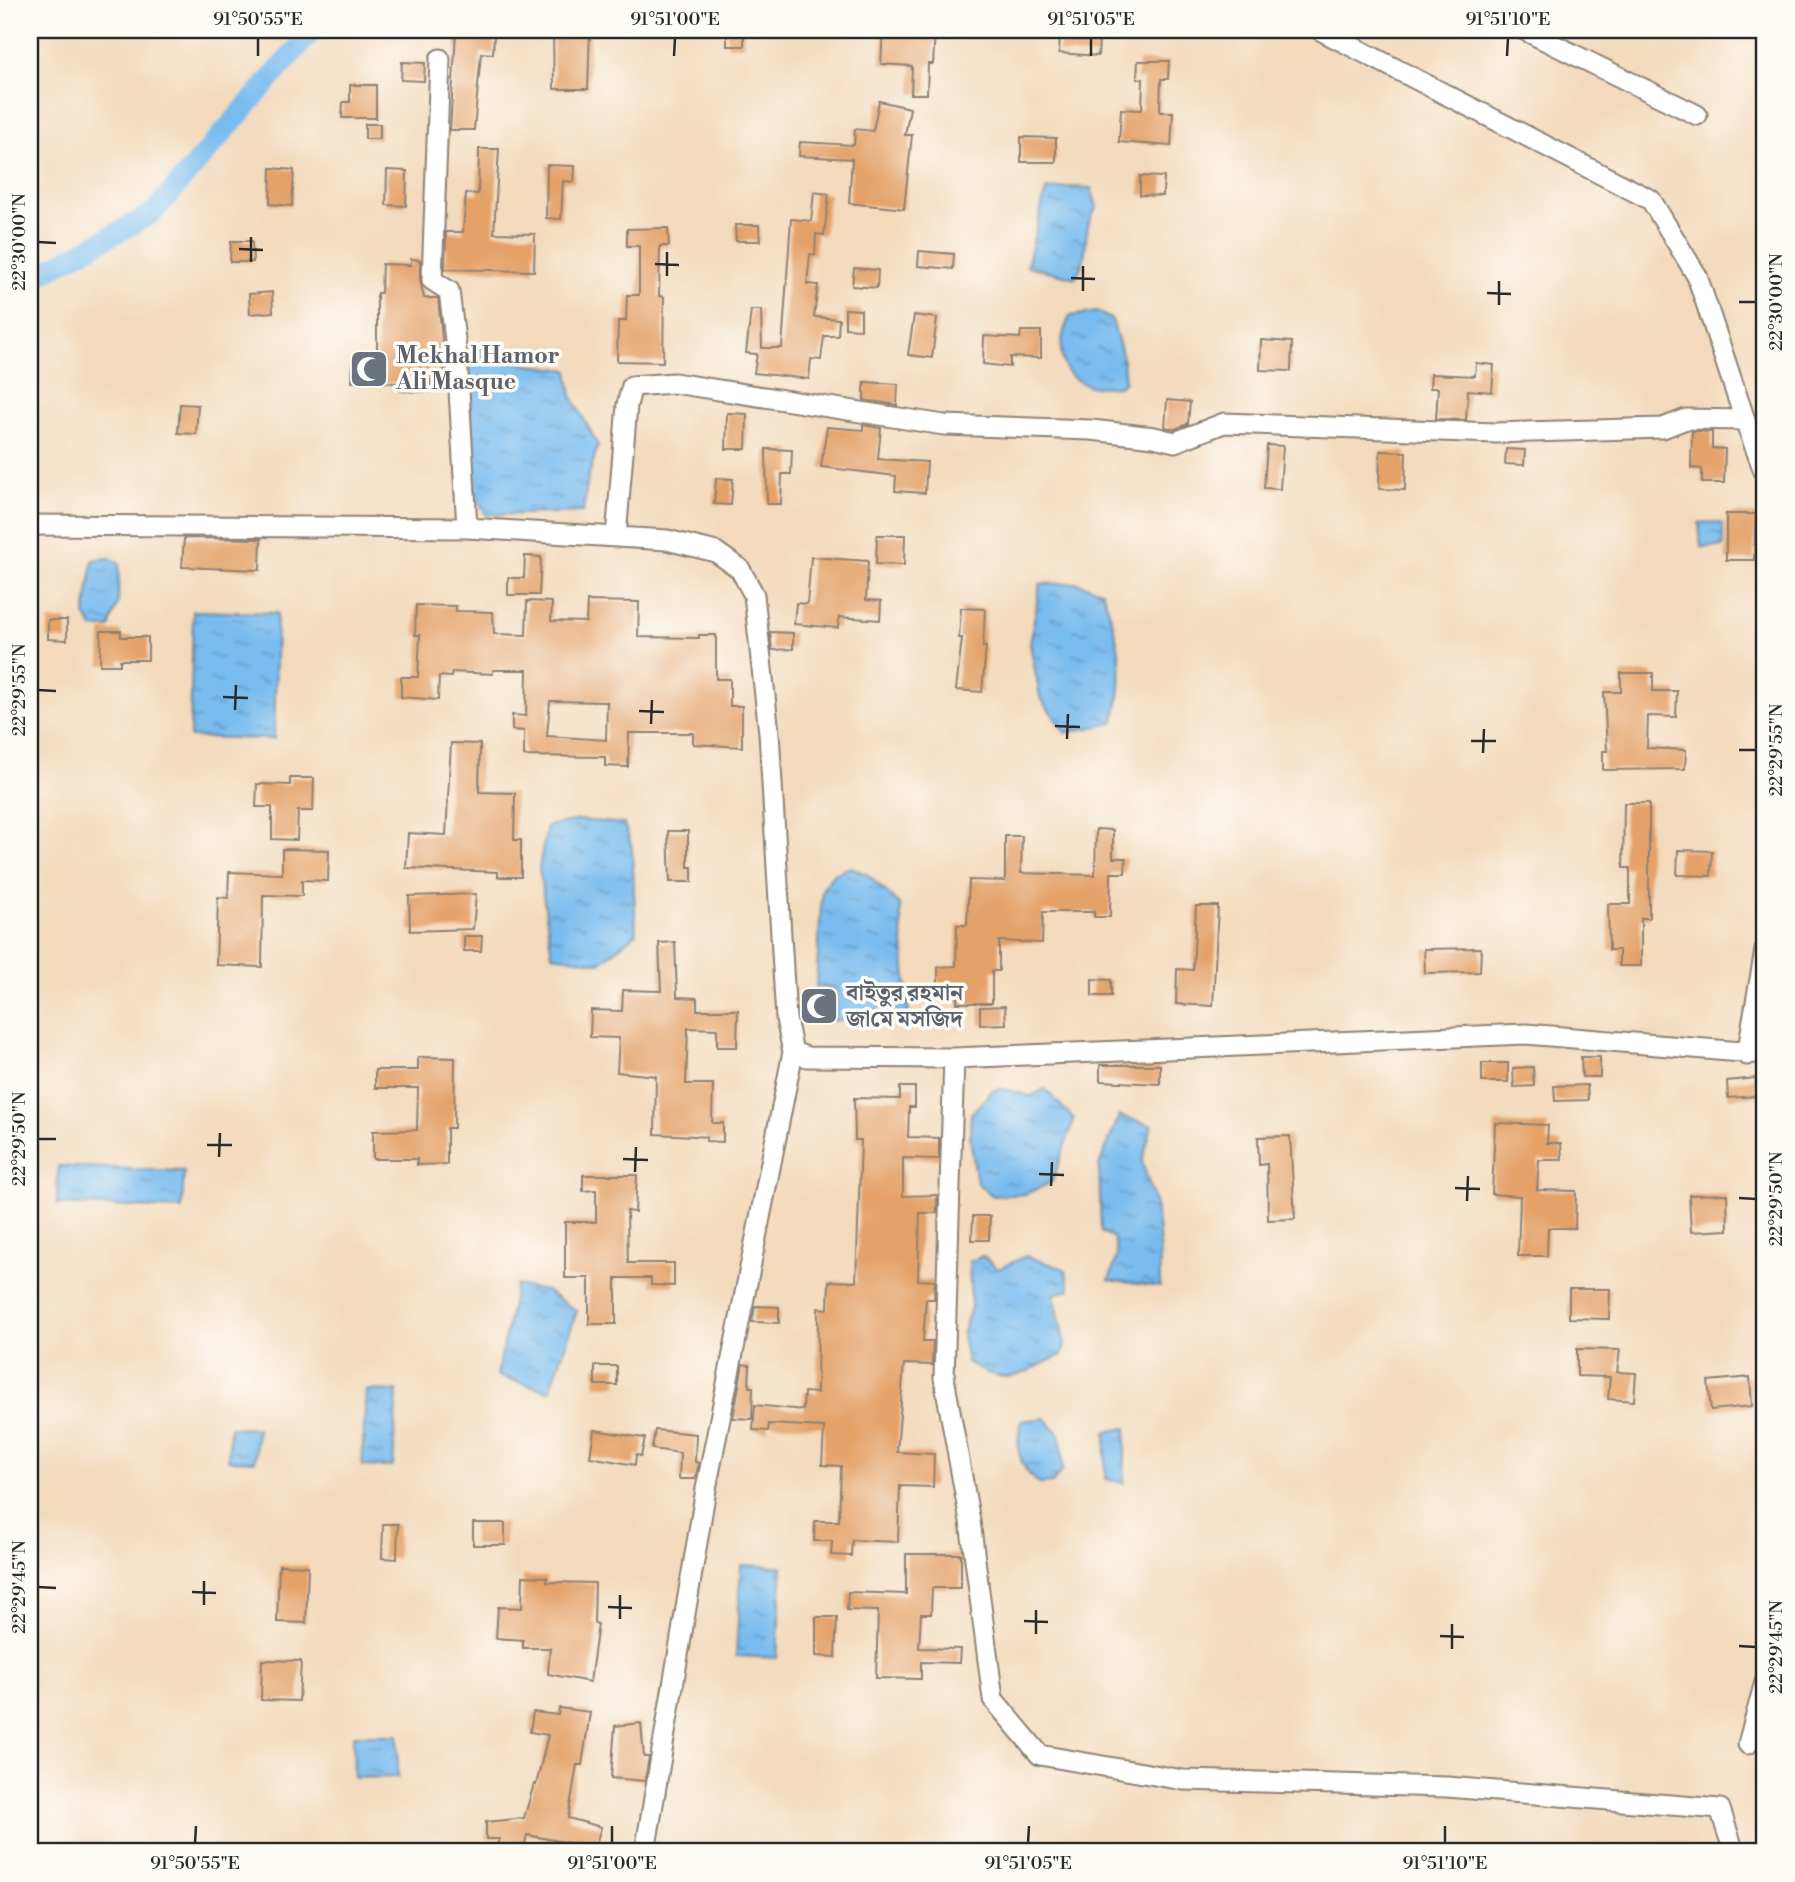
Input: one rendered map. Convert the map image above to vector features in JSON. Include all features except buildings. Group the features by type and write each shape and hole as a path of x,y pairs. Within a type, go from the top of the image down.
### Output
{"street":[{"path":"1320,30 1651,200 1697,276 1765,474"},
{"path":"1524,30 1698,115"},
{"path":"440,59 432,279 449,291 457,356 467,528"},
{"path":"616,537 627,405 632,386 674,383 944,425 1091,430 1175,442 1224,423 1495,433 1662,428 1686,419 1745,420"},
{"path":"30,525 467,528 667,540 716,552 740,569 754,596 769,733 786,1019 793,1052 706,1489 645,1852"},
{"path":"793,1052 807,1057 954,1058 1526,1034 1756,1054 1765,950"},
{"path":"954,1058 944,1378 970,1521 993,1699 1040,1755 1183,1780 1447,1787 1720,1809 1734,1852"},
{"path":"1748,1744 1765,1682"}],"water":[{"path":"1091,188 1097,207 1088,226 1084,258 1076,278 1027,266 1046,190"},
{"path":"1098,312 1112,320 1122,354 1125,381 1119,386 1094,387 1079,381 1070,375 1062,357 1061,347 1070,316"},
{"path":"495,344 522,364 568,370 572,397 598,445 588,478 583,512 486,515 472,488 468,352"},
{"path":"1699,523 1723,524 1723,547 1701,547"},
{"path":"110,558 119,563 118,602 109,628 93,628 85,615 93,560"},
{"path":"1077,583 1102,591 1120,656 1120,689 1113,723 1065,733 1040,697 1030,644 1040,584"},
{"path":"193,611 277,613 274,739 190,737"},
{"path":"579,820 624,824 632,848 636,933 600,963 552,955 539,868 547,826"},
{"path":"851,867 868,875 900,905 909,1017 834,1021 836,988 816,987 822,890 833,874"},
{"path":"1003,1089 1031,1096 1045,1089 1074,1119 1052,1182 1025,1194 993,1196 977,1183 970,1138 971,1114 993,1090"},
{"path":"1119,1116 1152,1125 1142,1162 1154,1200 1159,1232 1160,1287 1109,1280 1117,1256 1114,1238 1101,1232 1099,1166"},
{"path":"58,1166 184,1171 182,1209 57,1204"},
{"path":"983,1256 998,1269 1026,1256 1065,1269 1070,1290 1054,1294 1065,1344 1062,1355 1016,1376 1006,1377 982,1371 967,1362 962,1335 971,1307 969,1262"},
{"path":"516,1285 546,1291 577,1311 550,1391 497,1376"},
{"path":"366,1390 397,1391 393,1467 362,1466"},
{"path":"1045,1418 1061,1437 1063,1470 1052,1483 1040,1484 1023,1464 1018,1440 1021,1421"},
{"path":"230,1427 257,1429 255,1461 228,1460"},
{"path":"1126,1428 1124,1483 1105,1479 1106,1432"},
{"path":"741,1565 782,1567 777,1658 736,1656"},
{"path":"353,1735 398,1735 398,1777 354,1778"}],"waterway":[{"path":"30,280 153,213 313,30"}],"place":[{"name":"Mekhal Hamor Ali Masque","path":"369,369"},
{"name":"বাইতুর রহমান জা‌মে মস‌জিদ","path":"819,1006"}]}
